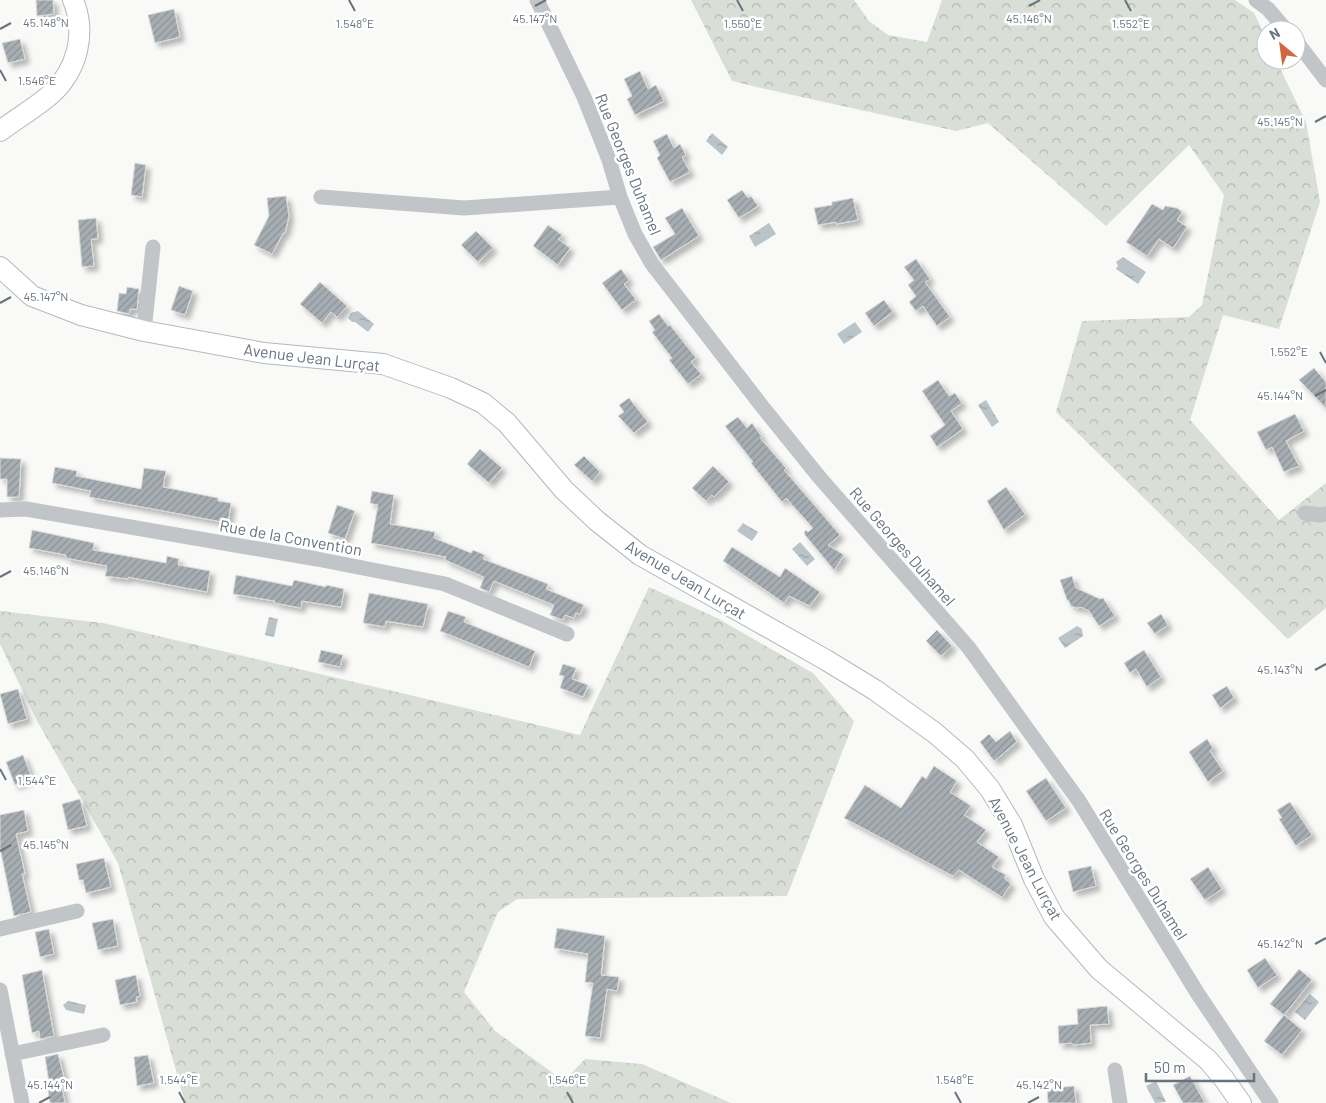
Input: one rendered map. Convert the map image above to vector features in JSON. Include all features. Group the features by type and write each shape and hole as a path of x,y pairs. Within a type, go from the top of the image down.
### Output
{"main road":[{"path":"0,131 50,95 62,82 73,65 79,47 80,28 78,11 73,0"},
{"name":"Avenue Jean Lurçat","path":"0,267 32,296 81,315 144,331 264,353 383,364 451,388 483,403 507,423 564,490 597,521 640,555 826,660 875,690 935,733 965,759 990,789 1012,825 1034,879 1054,917 1099,969 1208,1060 1241,1103"}],"street":[{"name":"Rue Georges Duhamel","path":"538,0 584,97 635,234 652,264 754,397 820,478 969,648 1079,801 1198,994 1271,1103"},
{"path":"1256,0 1268,9 1277,20"},
{"path":"1306,54 1326,80"},
{"path":"321,197 464,208 620,197"},
{"path":"144,331 153,247"},
{"name":"Rue de la Convention","path":"0,510 26,509 317,559 445,584 567,634"},
{"path":"1305,513 1326,514"},
{"path":"0,929 77,911"},
{"path":"0,990 22,1103"},
{"path":"12,1054 103,1035"},
{"path":"1114,1070 1120,1103"}],"green space":[{"path":"691,0 854,0 869,21 888,35 927,42 942,0 1235,0 1254,13 1257,20 1256,70 1281,70 1306,122 1320,202 1279,329 1223,315 1190,420 1279,520 1326,483 1326,608 1288,639 1056,412 1082,321 1189,317 1202,305 1224,195 1189,145 1106,226 988,123 956,131 732,81"},
{"path":"649,587 717,618 813,673 854,721 787,896 517,899 498,912 464,992 495,1031 564,1081 585,1059 642,1064 731,1103 185,1103 118,863 36,719 0,644 0,611 103,623 580,735"}],"water":[{"path":"712,133 728,147 722,155 706,141"},
{"path":"769,223 776,234 755,247 749,236"},
{"path":"1123,257 1146,272 1138,284 1116,269 1118,266 1116,262"},
{"path":"358,311 374,324 368,332 348,318 351,313"},
{"path":"855,322 862,332 844,344 837,334"},
{"path":"986,400 999,422 992,427 978,405"},
{"path":"743,523 758,532 752,541 737,531"},
{"path":"800,542 815,559 807,566 792,549"},
{"path":"269,617 278,619 274,637 265,635"},
{"path":"1077,626 1082,629 1083,636 1065,648 1058,638"},
{"path":"1310,994 1319,1002 1305,1020 1295,1012"},
{"path":"68,1001 86,1005 84,1014 66,1010 63,1005"},
{"path":"1156,1081 1166,1102 1155,1103 1146,1086"}],"building":[{"path":"36,0 53,0 54,14 37,16"},
{"path":"174,9 180,37 155,43 148,15"},
{"path":"20,39 25,59 8,63 2,43"},
{"path":"640,71 648,89 656,85 664,101 635,115 627,99 632,96 624,79"},
{"path":"667,134 674,148 680,144 686,155 682,157 690,172 670,182 657,158 660,155 653,141"},
{"path":"135,163 146,165 142,197 131,195"},
{"path":"742,190 748,198 751,196 758,206 739,218 727,200"},
{"path":"286,196 289,216 285,233 283,233 272,254 254,245 269,216 267,198"},
{"path":"853,198 858,220 818,225 814,208 832,205 832,202"},
{"path":"1152,204 1163,210 1165,206 1177,208 1182,212 1177,220 1187,227 1173,248 1159,239 1147,256 1126,242"},
{"path":"682,208 699,236 661,260 653,247 675,234 665,218"},
{"path":"96,218 98,239 91,239 94,266 82,267 78,220"},
{"path":"548,225 562,235 558,239 570,248 558,265 533,246"},
{"path":"476,231 493,248 478,262 461,245"},
{"path":"916,259 930,279 925,282 950,317 937,326 923,306 916,311 909,302 916,296 908,285 914,280 904,267"},
{"path":"621,269 629,280 624,284 636,300 622,310 602,283"},
{"path":"320,282 347,306 337,317 331,312 322,323 300,304"},
{"path":"179,286 193,291 185,315 171,310"},
{"path":"127,287 139,289 137,309 130,309 129,314 117,311 119,293 126,294"},
{"path":"884,300 893,312 874,326 865,313"},
{"path":"659,314 696,358 691,362 701,374 688,384 669,360 672,358 652,332 655,330 649,321"},
{"path":"1314,368 1326,382 1326,408 1299,380"},
{"path":"938,380 949,396 955,393 962,403 951,411 963,429 937,447 930,436 945,425 922,391"},
{"path":"629,398 648,422 634,433 618,416 624,412 619,405"},
{"path":"1295,414 1304,431 1286,441 1299,466 1284,472 1272,447 1266,450 1257,432"},
{"path":"738,417 747,428 752,423 762,437 760,438 786,468 784,470 840,535 828,545 844,555 834,570 805,535 804,532 806,530 808,532 813,528 786,498 782,502 725,426"},
{"path":"480,449 502,468 489,483 467,464"},
{"path":"584,456 600,472 592,481 574,465"},
{"path":"0,458 21,459 19,497 7,497 7,479 0,479"},
{"path":"713,466 729,482 714,497 712,495 706,501 692,488"},
{"path":"55,467 77,471 76,476 141,489 144,468 166,471 163,487 218,498 218,501 231,503 228,523 89,497 91,491 52,483"},
{"path":"1006,487 1025,514 1004,530 987,501"},
{"path":"372,491 394,495 390,524 435,532 434,538 471,553 473,550 485,555 483,559 548,584 546,589 584,605 580,614 576,613 574,618 565,615 563,620 550,615 554,605 494,581 489,592 480,588 484,577 445,560 446,557 371,543 378,505 370,503"},
{"path":"337,505 355,511 345,539 328,533"},
{"path":"32,530 94,543 93,550 166,563 167,556 179,559 178,565 210,571 207,592 128,577 128,579 105,576 107,566 29,548"},
{"path":"732,547 780,577 785,568 820,592 810,606 789,596 784,603 723,561"},
{"path":"236,575 292,586 294,580 344,589 341,607 302,601 301,608 275,603 275,601 233,594"},
{"path":"1072,576 1076,588 1100,599 1103,598 1115,616 1099,626 1089,611 1081,607 1071,606 1060,580"},
{"path":"369,593 428,604 423,627 386,621 385,627 363,623"},
{"path":"448,611 466,617 464,622 535,651 529,667 440,631"},
{"path":"1161,614 1168,625 1155,634 1147,623"},
{"path":"937,630 952,646 941,656 926,641"},
{"path":"321,650 343,655 340,667 318,662"},
{"path":"1144,650 1161,677 1147,687 1136,669 1130,673 1124,663"},
{"path":"563,664 576,668 572,679 588,685 583,697 560,688 564,676 559,675"},
{"path":"1227,686 1234,698 1220,708 1212,695"},
{"path":"18,689 27,719 8,724 0,694"},
{"path":"1010,731 1017,742 994,761 980,742 989,734 996,742"},
{"path":"1207,739 1213,748 1210,751 1223,771 1208,782 1189,752"},
{"path":"23,755 32,778 15,785 6,762"},
{"path":"934,766 957,781 950,792 971,806 964,815 986,830 977,842 999,857 992,867 1006,875 1004,878 1011,884 1002,897 959,870 953,876 844,818 865,785 901,808 922,776 926,779"},
{"path":"1046,778 1066,808 1046,821 1026,791"},
{"path":"80,799 87,826 68,830 62,804"},
{"path":"1290,802 1312,835 1296,846 1279,819 1282,818 1277,810"},
{"path":"24,810 28,831 16,834 25,874 22,874 31,912 14,916 0,848 0,815"},
{"path":"104,858 111,887 86,893 83,880 79,880 76,864"},
{"path":"1091,866 1096,886 1073,892 1068,871"},
{"path":"1208,867 1222,889 1205,900 1190,879"},
{"path":"113,919 118,946 98,950 92,923"},
{"path":"557,928 605,936 601,975 619,977 617,991 607,989 600,1038 585,1036 593,983 585,982 588,954 554,948"},
{"path":"49,929 54,954 40,957 35,932"},
{"path":"1265,958 1277,975 1258,988 1247,970"},
{"path":"1299,969 1312,980 1284,1015 1270,1004"},
{"path":"42,970 54,1036 40,1039 39,1031 32,1033 22,975"},
{"path":"136,975 140,996 136,997 137,1002 120,1005 115,980"},
{"path":"1107,1006 1109,1024 1090,1025 1091,1043 1059,1044 1058,1026 1078,1024 1077,1009"},
{"path":"1284,1015 1302,1030 1282,1055 1264,1041"},
{"path":"58,1054 64,1078 60,1078 65,1103 50,1103 48,1090 50,1089 45,1057"},
{"path":"148,1055 154,1083 137,1086 134,1057"},
{"path":"1190,1076 1205,1103 1183,1103 1173,1085"},
{"path":"1074,1086 1076,1103 1048,1103 1047,1089"}]}
